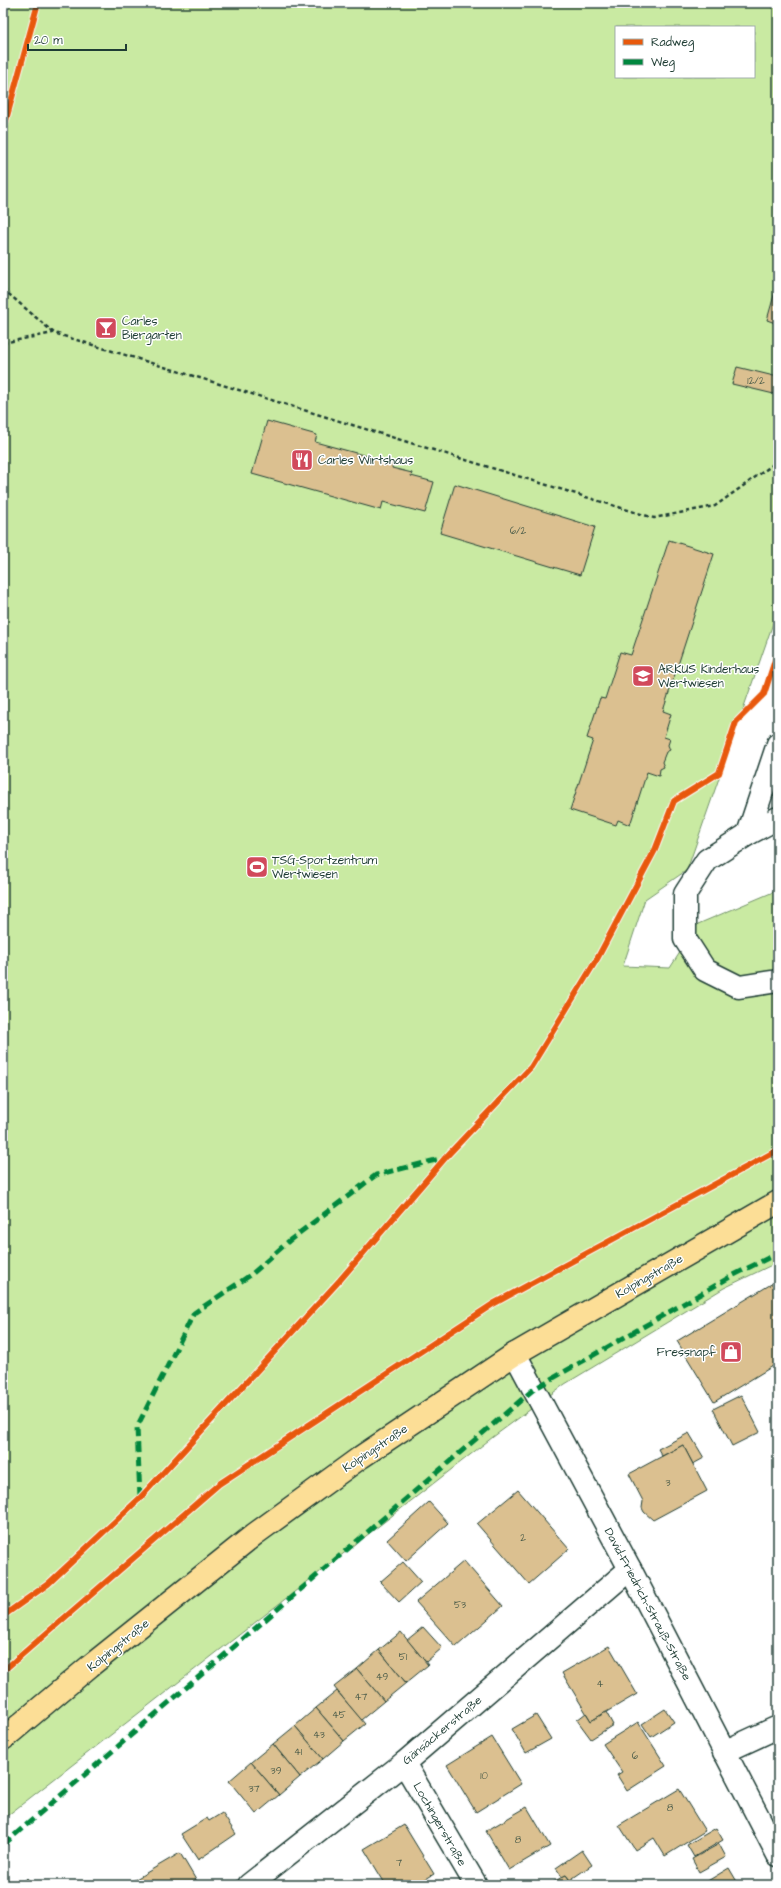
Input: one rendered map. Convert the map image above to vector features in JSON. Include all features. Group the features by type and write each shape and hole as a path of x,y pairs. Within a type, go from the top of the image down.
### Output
{"main road":[{"name":"Kolpingstraße","path":"3,1739 255,1534 361,1457 515,1354 778,1202"}],"street":[{"path":"748,834 778,744"},
{"path":"778,818 748,834 707,860 685,894 685,939 706,970 739,987 778,981"},
{"name":"David-Friedrich-Strauß-Straße","path":"515,1354 630,1569 778,1855"},
{"name":"Gänsäckerstraße","path":"249,1885 404,1763 630,1569"},
{"path":"724,1752 778,1727"},
{"name":"Lochingerstraße","path":"404,1763 476,1885"}],"path":[{"path":"3,289 54,333 654,518 715,506 778,461"},
{"path":"3,343 54,333"}],"green space":[{"name":"TSG-Sportzentrum Wertwiesen","path":"3,3 778,3 778,609 687,870 645,899 623,966 670,968 698,924 778,890 778,1262 724,1288 565,1384 493,1437 3,1819"}],"building":[{"path":"778,281 778,324 767,320"},
{"path":"737,367 778,377 778,395 732,384"},
{"path":"267,421 317,435 315,442 393,463 392,468 412,473 411,476 434,482 425,513 383,502 381,510 252,474"},
{"path":"455,484 595,527 580,575 440,533"},
{"name":"ARKUS Kinderhaus Wertwiesen","path":"669,540 714,554 663,711 671,714 664,737 670,739 668,745 670,750 666,752 662,762 664,767 660,769 659,776 647,772 630,825 618,820 616,825 570,810 593,740 587,738 600,698 605,699 620,652 631,655"},
{"name":"Fressnapf","path":"778,1280 778,1363 714,1402 677,1341"},
{"path":"741,1395 760,1432 732,1446 713,1409"},
{"path":"689,1433 704,1458 693,1464 683,1445 662,1456 658,1449"},
{"path":"683,1445 707,1491 653,1520 644,1512 642,1508 643,1501 629,1474"},
{"path":"518,1490 569,1549 529,1584 477,1524"},
{"path":"429,1502 448,1523 406,1561 387,1540"},
{"path":"464,1561 503,1606 456,1647 416,1602"},
{"path":"403,1562 421,1582 399,1602 380,1582"},
{"path":"423,1627 442,1648 426,1662 407,1640"},
{"path":"401,1632 428,1665 406,1683 379,1650"},
{"path":"609,1646 637,1694 591,1721 562,1673"},
{"path":"379,1650 406,1683 384,1701 357,1669"},
{"path":"357,1669 384,1701 361,1720 334,1687"},
{"path":"337,1691 365,1724 344,1741 316,1708"},
{"path":"316,1708 344,1741 323,1759 295,1726"},
{"path":"665,1709 674,1722 651,1737 642,1724"},
{"path":"606,1712 613,1725 591,1739 577,1720 586,1713 591,1721"},
{"path":"536,1715 551,1739 526,1753 512,1729"},
{"path":"638,1722 666,1766 627,1791 617,1775 622,1772 603,1744"},
{"path":"295,1726 323,1759 300,1777 273,1744"},
{"path":"492,1737 521,1784 476,1812 447,1765"},
{"path":"273,1744 300,1777 279,1795 251,1762"},
{"path":"251,1762 279,1795 256,1814 229,1781"},
{"path":"679,1789 705,1831 665,1856 654,1838 635,1850 619,1825"},
{"path":"527,1807 550,1846 509,1870 486,1831"},
{"path":"222,1813 236,1834 198,1860 181,1834 207,1818 209,1821"},
{"path":"404,1825 434,1874 416,1885 386,1885 364,1849"},
{"path":"716,1828 723,1840 694,1857 687,1845"},
{"path":"719,1844 726,1857 699,1872 692,1859"},
{"path":"582,1850 592,1865 570,1880 566,1875 562,1877 556,1868"},
{"path":"180,1853 199,1885 131,1885 129,1883"},
{"path":"729,1868 739,1885 701,1885"},
{"path":"566,1875 573,1885 549,1885 562,1877"},
{"path":"27,1878 33,1885 20,1885"}],"marked path":[{"path":"140,1498 137,1427 194,1313 252,1274 290,1240 376,1175 444,1158"},
{"path":"3,1845 534,1389 732,1276 778,1253"}],"cycle path":[{"path":"3,131 38,3"},
{"path":"3,1616 48,1584 140,1498 340,1280 446,1157 531,1067 597,959 655,850 674,801 719,773 736,722 764,694 778,651"},
{"path":"3,1671 219,1484 493,1304 778,1150"}],"place":[{"name":"Carles Biergarten","path":"106,328"},
{"name":"Carles Wirtshaus","path":"302,460"},
{"name":"ARKUS Kinderhaus Wertwiesen","path":"643,676"},
{"name":"TSG-Sportzentrum Wertwiesen","path":"257,867"},
{"name":"Fressnapf","path":"731,1352"}]}
